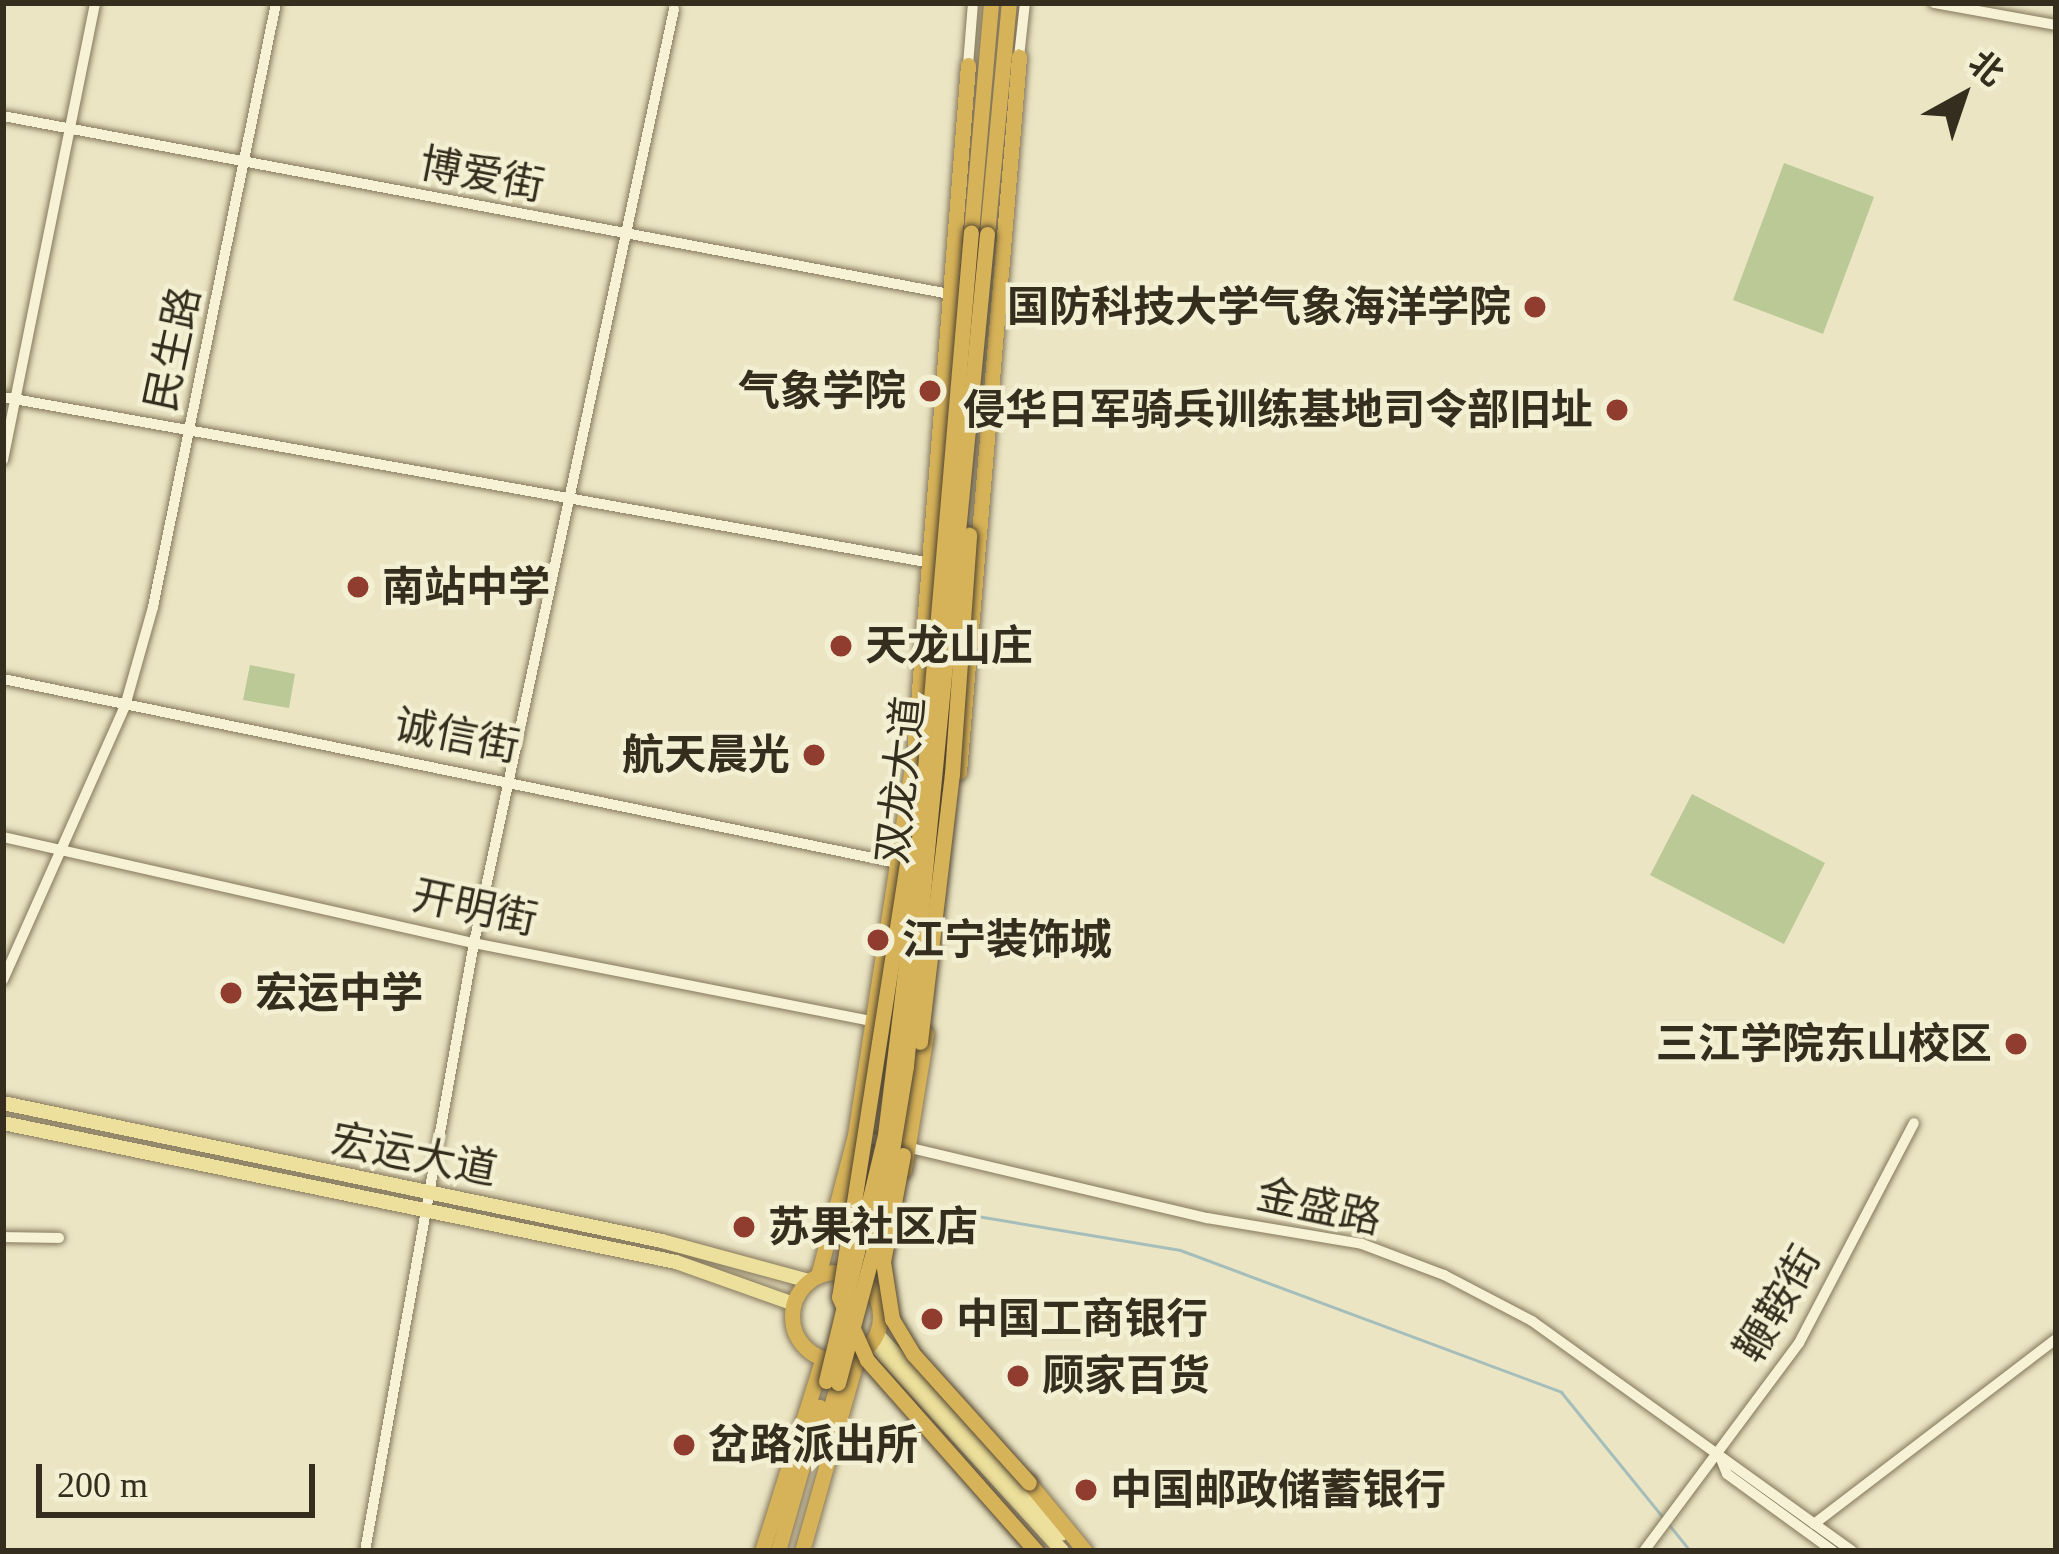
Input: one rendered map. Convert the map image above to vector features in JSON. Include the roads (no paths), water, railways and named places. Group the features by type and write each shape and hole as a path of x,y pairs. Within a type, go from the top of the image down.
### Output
{"highway":[{"name":"双龙大道","path":"783,1551 874,1251 898,1130 970,433 991,3"},
{"name":"双龙大道","path":"783,1551 885,1135 979,233 1009,3"},
{"name":"双龙大道","path":"870,1288 910,1148 963,739 1019,57"},
{"name":"双龙大道","path":"814,1278 856,1135 897,862 931,563 968,65"},
{"path":"970,433 952,774 884,1262 892,1319 913,1354 1029,1483 1082,1551"},
{"path":"927,754 865,1146 843,1234 839,1297 867,1360 1036,1551"},
{"path":"802,1551 858,1354 874,1338 880,1311 870,1288 846,1273 814,1278 794,1304 795,1331 823,1358"},
{"path":"823,1358 858,1354"},
{"path":"762,1551 823,1358"}],"main road":[{"name":"宏运大道","path":"3,1103 430,1191 814,1278"},
{"name":"宏运大道","path":"3,1124 676,1262 794,1304"},
{"path":"874,1338 1062,1551"},
{"path":"874,1338 1082,1551"}],"street":[{"path":"3,460 9,398 95,3"},
{"name":"民生路","path":"3,980 125,706 189,433 276,3"},
{"path":"968,65 973,3"},
{"path":"1019,57 1025,3"},
{"path":"1934,3 2056,26"},
{"path":"365,1551 474,944 674,9"},
{"name":"博爱街","path":"3,116 622,237 950,294"},
{"path":"9,398 372,468 931,563"},
{"name":"诚信街","path":"3,679 510,778 897,862"},
{"name":"开明街","path":"3,837 474,944 874,1022"},
{"name":"鞭鞍街","path":"1644,1551 1720,1456 1799,1343 1914,1123"},
{"name":"金盛路","path":"856,1135 1207,1218 1362,1244 1423,1267 1532,1321 1852,1551"},
{"path":"3,1237 59,1238"},
{"path":"1814,1523 2056,1340"},
{"name":"金盛路","path":"1720,1456 1727,1474 1834,1551"}],"waterway":[{"path":"917,1206 1180,1250 1561,1392 1690,1551"}],"place":[{"name":"国防科技大学气象海洋学院","path":"1535,307"},
{"name":"气象学院","path":"930,391"},
{"name":"侵华日军骑兵训练基地司令部旧址","path":"1617,410"},
{"name":"南站中学","path":"358,587"},
{"name":"天龙山庄","path":"841,646"},
{"name":"航天晨光","path":"814,755"},
{"name":"江宁装饰城","path":"878,940"},
{"name":"宏运中学","path":"231,993"},
{"name":"三江学院东山校区","path":"2016,1044"},
{"name":"苏果社区店","path":"744,1227"},
{"name":"中国工商银行","path":"932,1319"},
{"name":"顾家百货","path":"1018,1376"},
{"name":"岔路派出所","path":"684,1445"},
{"name":"中国邮政储蓄银行","path":"1086,1490"}]}
